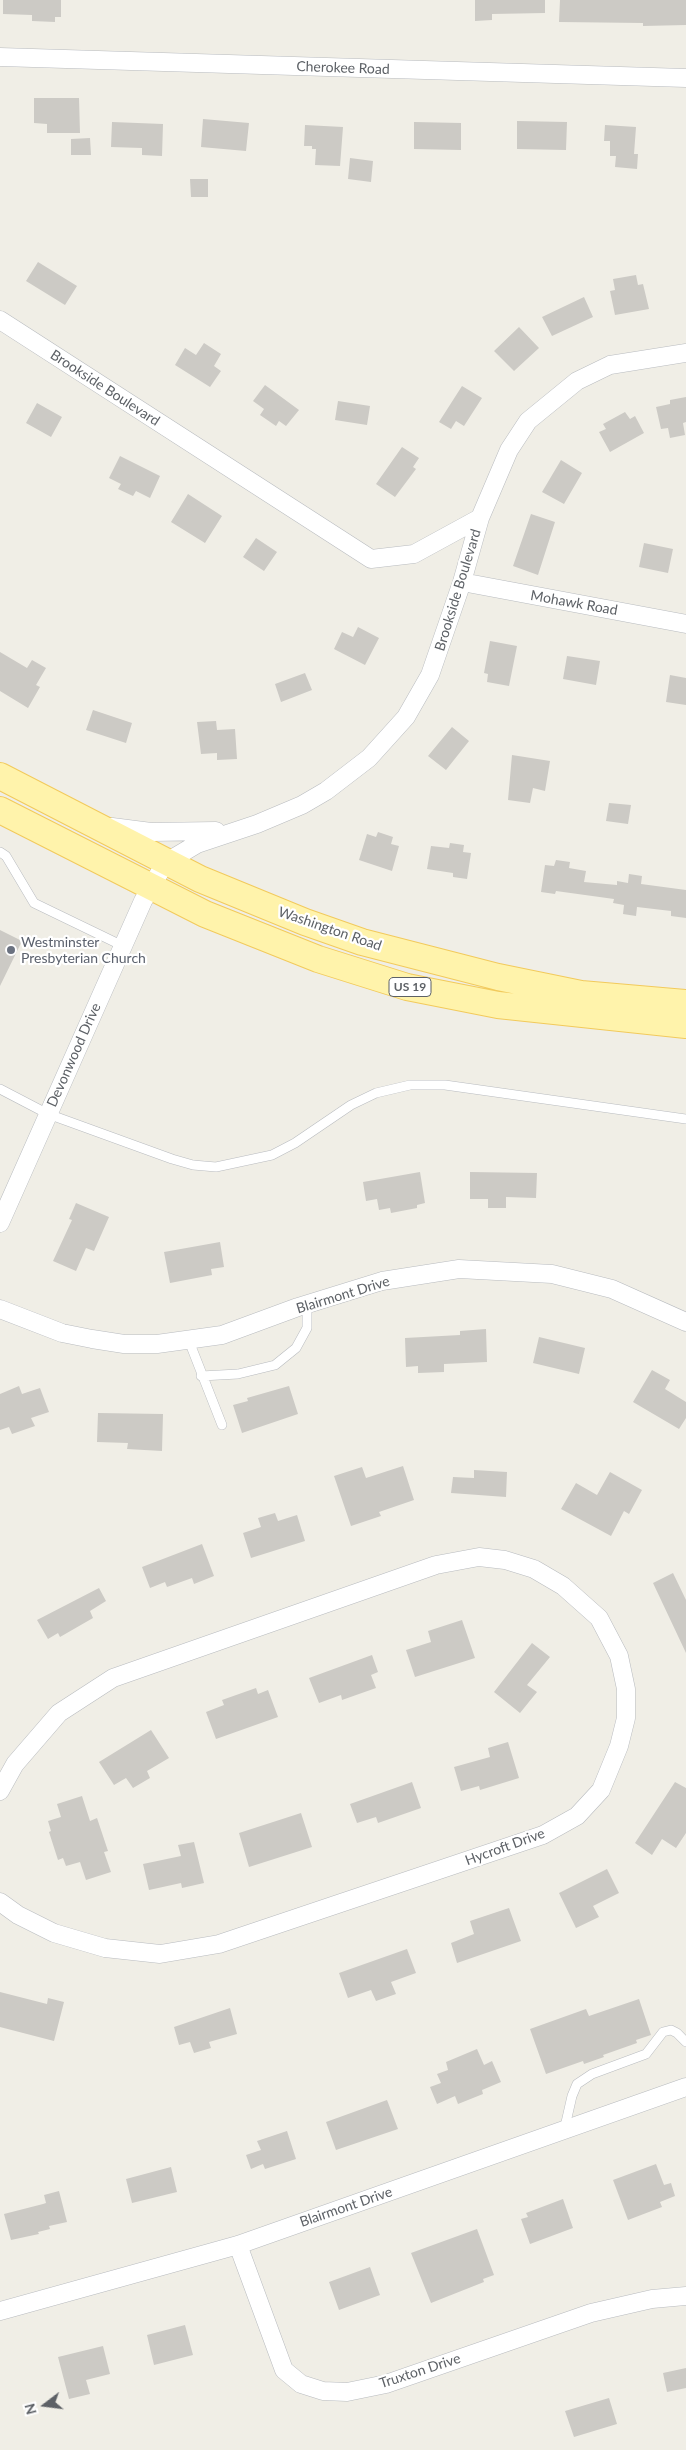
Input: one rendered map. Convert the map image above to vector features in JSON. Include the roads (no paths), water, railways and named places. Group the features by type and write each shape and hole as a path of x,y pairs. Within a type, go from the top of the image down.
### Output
{"main road":[{"name":"Washington Road","path":"0,776 165,863 305,922 362,942 507,979 593,996 686,1003"},
{"name":"US 19","path":"0,810 149,888 251,934 318,959 406,987 498,1005 686,1025"}],"street":[{"name":"Cherokee Road","path":"0,57 686,78"},
{"name":"Brookside Boulevard","path":"0,320 371,559 414,554 480,518"},
{"path":"480,518 509,450 528,421 577,381 610,365 686,354"},
{"name":"Brookside Boulevard","path":"165,863 197,844 281,815 310,801 349,775 388,738 419,697 430,675 462,582 480,518"},
{"name":"Mohawk Road","path":"462,582 686,624"},
{"path":"90,824 151,832 234,831"},
{"name":"Devonwood Drive","path":"0,1223 149,888 165,863"},
{"name":"Blairmont Drive","path":"0,1309 62,1333 92,1339 124,1344 189,1341 222,1335 308,1304 382,1281 468,1270 552,1274 595,1284 612,1289 686,1322"},
{"name":"Hycroft Drive","path":"0,1791 15,1764 59,1713 113,1678 436,1564 479,1557 505,1560 534,1569 563,1586 598,1618 619,1656 626,1689 626,1718 619,1746 601,1790 576,1816 543,1835 219,1944 160,1954 105,1948 54,1933 18,1915 0,1902"},
{"name":"Blairmont Drive","path":"0,2311 238,2245 686,2087"},
{"name":"Truxton Drive","path":"238,2245 284,2370 301,2384 323,2391 347,2392 386,2384 591,2313 652,2298 686,2296"}],"lane":[{"path":"0,852 6,856 34,903 123,946"},
{"path":"0,1089 48,1114 172,1159 193,1165 216,1167 272,1155 376,1092 410,1084 446,1085 615,1108 686,1120"},
{"path":"202,1376 238,1374 275,1365 296,1348 307,1328 308,1304"},
{"path":"189,1341 222,1425"},
{"path":"564,2131 572,2096 577,2084 592,2074 646,2054 663,2032 671,2030 686,2042"}],"place":[{"name":"Westminster Presbyterian Church","path":"11,950"}]}
